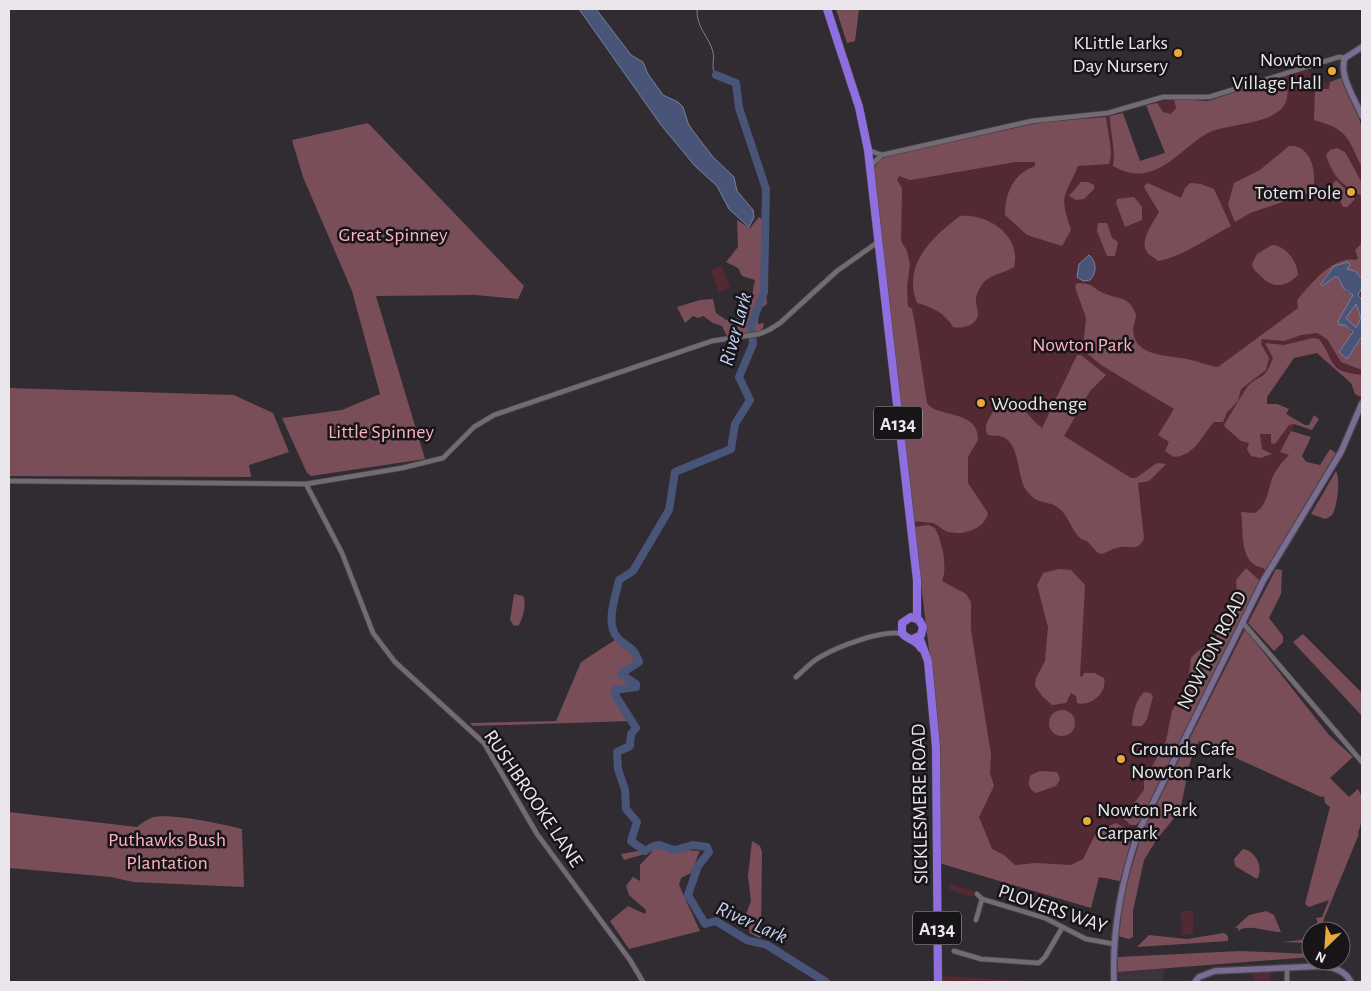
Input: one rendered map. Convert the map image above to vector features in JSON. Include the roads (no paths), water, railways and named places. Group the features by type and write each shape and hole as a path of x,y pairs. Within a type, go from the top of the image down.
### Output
{"highway":[{"name":"A134","path":"827,9 859,107 868,150 878,242"},
{"name":"SICKLESMERE ROAD","path":"878,242 917,580 914,618 923,627 916,638 926,656 936,747 938,982"},
{"path":"914,618 904,620 900,631 916,638"}],"street":[{"path":"870,166 882,155 1032,121 1108,113 1164,97 1209,97 1339,57 1345,58 1362,47"},
{"path":"1345,58 1343,66 1347,82 1362,116"},
{"path":"868,150 882,155"},
{"path":"9,481 306,484 402,468 443,458 474,427 494,415 704,343 759,334 769,330 780,323 837,271 878,242"},
{"name":"NOWTON ROAD","path":"1114,982 1116,918 1125,872 1138,833 1264,581 1341,452 1362,403"},
{"name":"RUSHBROOKE LANE","path":"306,484 342,553 373,633 395,662 484,743 537,834 626,955 643,982"},
{"path":"1243,623 1362,762"},
{"path":"796,677 819,658 835,650 900,631"},
{"name":"PLOVERS WAY","path":"977,894 982,899 1045,918 1086,939 1114,944"},
{"name":"PLOVERS WAY","path":"976,920 982,899"},
{"path":"955,953 981,959 1039,963 1045,957 1062,928"},
{"path":"1195,982 1199,977 1215,971 1312,966 1332,967 1348,976 1351,982"},
{"path":"1287,968 1287,982"}],"water":[{"path":"579,9 596,9 631,55 643,62 648,74 663,95 678,102 683,107 688,123 693,131 713,157 734,177 737,191 753,210 754,217 749,227 729,209 717,186 695,166 661,125"},
{"path":"1089,255 1094,261 1095,270 1090,280 1083,281 1077,277 1079,264"},
{"path":"1348,262 1350,265 1347,269 1355,271 1362,279 1362,288 1358,295 1362,300 1362,336 1347,359 1339,352 1353,332 1345,325 1339,325 1338,321 1353,295 1344,289 1338,277 1322,286 1321,284 1334,266","holes":["1356,304 1361,318 1356,328 1346,318"]}],"waterway":[{"name":"River Lark","path":"697,9 697,16 701,27 713,52 713,69 716,75"},
{"name":"River Lark","path":"716,75 736,83 739,108 766,189 764,292 751,325 753,344 739,377 750,400 735,424 731,449 675,472 669,510 633,571 619,580 612,609 612,624 617,637 632,649 639,662 621,674 636,684 636,687 615,690 615,695 636,728 631,734 630,746 617,752 618,769 625,790 626,809 637,822 631,841 645,851 658,845 675,850 693,845 707,847 709,852 698,866 688,895 705,924 716,921 747,940 767,945 826,982"}],"place":[{"name":"KLittle Larks Day Nursery","path":"1178,53"},
{"name":"Nowton Village Hall","path":"1332,71"},
{"name":"Totem Pole","path":"1351,192"},
{"name":"Woodhenge","path":"981,403"},
{"name":"Grounds Cafe Nowton Park","path":"1121,759"},
{"name":"Nowton Park Carpark","path":"1087,821"}],"park label":[{"name":"Great Spinney","path":"393,234"},
{"name":"Nowton Park","path":"1082,344"},
{"name":"Little Spinney","path":"381,431"},
{"name":"Puthawks Bush Plantation","path":"167,850"}]}
